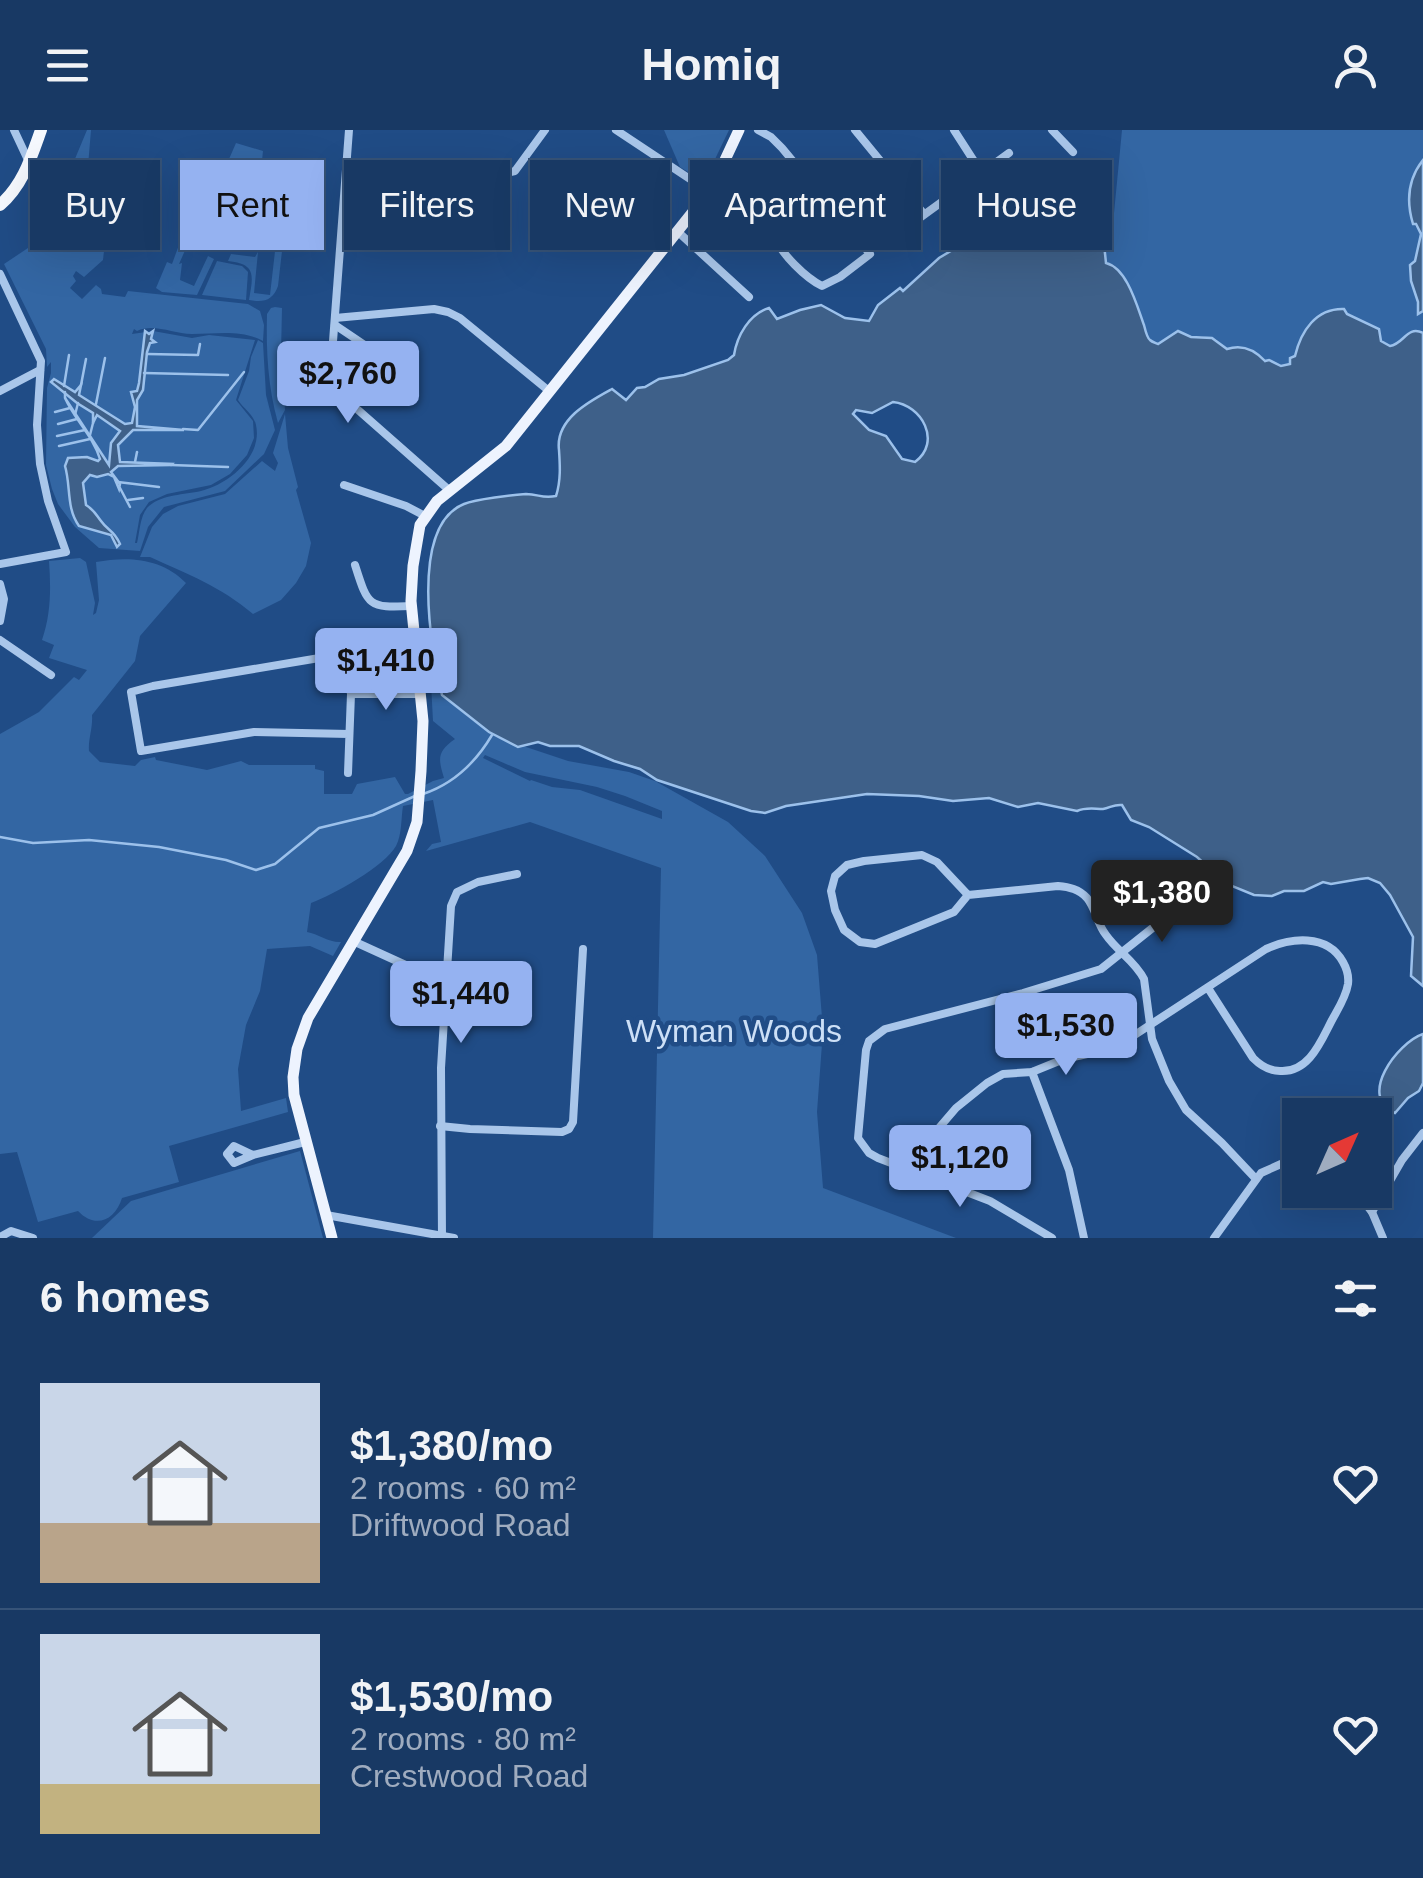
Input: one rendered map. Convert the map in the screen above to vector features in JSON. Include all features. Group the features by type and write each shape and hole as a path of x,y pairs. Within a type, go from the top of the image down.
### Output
{"highway":[{"path":"0,204 14,190 41,130"}],"main road":[{"path":"724,160 739,130"},
{"path":"332,1238 294,1095 293,1076 308,1018 414,837 423,721 411,606 416,539 425,516 449,490 498,454 690,214"}],"street":[{"path":"14,130 29,162"},
{"path":"350,130 332,387 449,490"},
{"path":"510,172 515,171 545,130"},
{"path":"616,130 690,179"},
{"path":"758,130 776,142 791,160"},
{"path":"855,130 924,214"},
{"path":"954,130 973,160"},
{"path":"1052,130 1073,152"},
{"path":"999,160 1010,153"},
{"path":"818,191 870,254 822,286 784,252 775,237 818,191"},
{"path":"921,216 941,201"},
{"path":"676,231 749,296"},
{"path":"0,274 38,353 40,464 66,552 0,564"},
{"path":"0,307 12,298"},
{"path":"335,322 434,310 448,312 549,391"},
{"path":"335,322 375,352"},
{"path":"0,391 40,370"},
{"path":"344,485 425,516"},
{"path":"355,565 362,588 374,605 411,606"},
{"path":"0,584 4,599 0,621"},
{"path":"0,640 51,675"},
{"path":"348,734 254,732 141,751 131,692 343,655 350,694 348,774"},
{"path":"350,694 420,694"},
{"path":"968,895 936,862 922,855 847,865 835,876 831,892 844,930 860,942 875,944 954,912 968,895 1071,887 1088,898 1103,932 1140,970 1162,1066 1186,1110 1256,1178"},
{"path":"442,1237 440,1126 448,924 453,898 478,882 517,874"},
{"path":"1052,1238 1001,1207 869,1153 858,1138 866,1050 876,1034 885,1029 1101,969 1155,926 1170,906"},
{"path":"926,1176 932,1140 956,1108 986,1083 1003,1074 1032,1072 1113,1046 1150,1027 1208,988 1266,949 1298,940 1317,942 1337,953 1349,979 1342,1002 1312,1056 1299,1068 1284,1072 1268,1069 1253,1058 1208,988"},
{"path":"353,942 445,983"},
{"path":"440,1126 522,1132 569,1129 574,1110 583,949"},
{"path":"1032,1072 1069,1170 1084,1238"},
{"path":"1372,1212 1409,1149 1423,1133"},
{"path":"253,1155 306,1142"},
{"path":"1214,1238 1256,1178 1271,1166 1282,1165"},
{"path":"1369,1208 1383,1238"},
{"path":"326,1215 454,1238"},
{"path":"0,1237 12,1232 32,1238"}],"green space":[{"path":"87,130 91,130 88,160 74,160"},
{"path":"664,130 729,130 715,160 690,160 690,173 680,167"},
{"path":"1122,130 1423,130 1423,160 1412,178 1409,198 1413,223 1421,234 1415,262 1410,265 1417,313 1423,312 1423,333 1406,334 1396,345 1381,341 1379,329 1344,309 1325,313 1311,323 1290,364 1281,366 1265,362 1246,348 1227,349 1216,339 1191,337 1178,331 1158,344 1150,340 1131,291 1114,265 1032,250 1112,250"},
{"path":"236,143 263,151 262,160 229,160"},
{"path":"180,242 180,250 185,250 179,264 182,263 180,280 194,286 208,256 214,259 197,295 156,288 167,262 172,264"},
{"path":"30,247 30,250 104,250 103,260 84,277 76,271 73,276 76,281 70,288 82,299 96,285 102,294 125,297 128,291 248,304 260,311 263,341 237,334 134,329 132,334 153,331 192,338 209,335 255,340 236,400 253,421 254,438 247,455 230,474 211,485 149,502 140,515 135,543 149,506 222,482 249,458 257,437 256,425 238,400 258,340 263,343 266,395 275,430 264,454 225,491 164,507 148,527 140,551 99,548 75,527 52,489 46,465 51,362 47,367 46,349 4,264"},
{"path":"275,250 282,250 278,286 273,295 259,301 249,300 251,273 244,265 228,261 231,254 255,257 258,252 254,293 270,295"},
{"path":"952,250 968,250 939,258"},
{"path":"217,261 242,266 248,272 246,300 202,295"},
{"path":"275,307 282,308 285,410 278,423 267,342 267,314"},
{"path":"285,414 296,490 311,543 306,566 281,600 253,614 204,582 150,557 140,557 152,527 163,514 178,506 225,494 262,461 275,471 278,463 273,453"},
{"name":"Wyman Woods","path":"80,558 86,562 95,603 93,615 99,600 96,562 144,561 166,568 186,583 140,636 135,661 92,715 89,751 100,762 135,766 141,760 155,757 207,770 241,761 249,765 315,765 315,769 324,771 324,794 352,794 357,784 395,777 408,794 444,778 440,756 455,739 433,721 431,683 496,737 568,761 655,781 728,822 765,856 802,913 817,955 823,1030 817,1112 823,1188 956,1238 653,1238 661,868 530,822 426,851 441,842 433,800 403,806 399,837 390,854 358,879 311,903 307,932 341,942 333,956 310,946 267,949 260,991 246,1025 238,1069 241,1111 286,1098 288,1112 169,1146 179,1182 122,1198 115,1212 104,1220 91,1220 78,1211 38,1222 17,1152 0,1154 0,734 39,712 74,677 79,680 87,670 49,658 54,645 42,640 50,601 49,561","holes":["485,755 525,772 625,796 662,811 662,819 580,790 530,781 483,758"]},
{"path":"300,1151 323,1238 92,1238 131,1201"}],"shaded area":[{"path":"1423,160 1423,311 1418,314 1410,265 1415,261 1421,234 1413,224 1409,199 1411,183"},
{"path":"952,250 1105,250 1106,263 1125,280 1151,341 1158,344 1178,331 1191,337 1212,338 1227,349 1248,349 1281,366 1290,364 1306,330 1325,312 1344,309 1379,329 1381,341 1390,346 1413,331 1423,333 1423,986 1411,976 1413,937 1380,883 1368,878 1323,882 1304,891 1254,895 1227,884 1197,857 1131,820 1122,805 1077,811 1038,803 1018,807 989,798 953,801 867,794 786,806 765,813 751,811 657,780 640,769 579,746 538,742 518,747 489,732 442,695 428,591 436,537 447,517 477,500 526,494 556,496 562,429 576,412 612,389 626,400 637,388 659,379 728,360 734,355 745,327 769,308 777,319 821,305 845,318 869,321 878,305 900,288 903,291","holes":["893,402 912,410 928,435 923,454 915,462 902,459 886,436 869,430 853,414 856,410 872,413"]},
{"path":"145,331 153,331 151,339 155,342 150,343 147,352 143,390 137,400 137,426 184,430 133,430 118,445 120,462 171,465 118,466 111,472 120,484 119,489 114,477 108,474 90,475 83,483 86,505 115,536 120,544 117,547 111,535 79,526 72,512 65,466 68,458 100,459 65,398 109,465 111,443 120,431 97,415 93,423 93,413 51,382 54,379 75,392 81,385 79,395 125,424 132,423 135,407 131,392 137,391 139,383"},
{"path":"1423,1034 1423,1083 1395,1113 1392,1098 1381,1098 1380,1083 1393,1059"}],"waterway":[{"path":"147,354 198,355 200,344"},
{"path":"64,386 69,355"},
{"path":"96,404 105,358"},
{"path":"81,385 86,359"},
{"path":"183,429 198,430 244,372"},
{"path":"144,373 228,375"},
{"path":"65,392 65,398"},
{"path":"75,415 78,403"},
{"path":"55,412 70,408"},
{"path":"58,424 77,419"},
{"path":"90,435 93,423"},
{"path":"57,436 85,430"},
{"path":"59,446 90,439"},
{"path":"135,462 137,452"},
{"path":"171,465 228,467"},
{"path":"118,482 159,487"},
{"path":"120,488 130,507"},
{"path":"128,500 143,498"},
{"path":"423,794 463,771 492,735"},
{"path":"0,837 33,843 89,840 159,847 256,870 275,864 319,828 373,815 415,796"}]}
